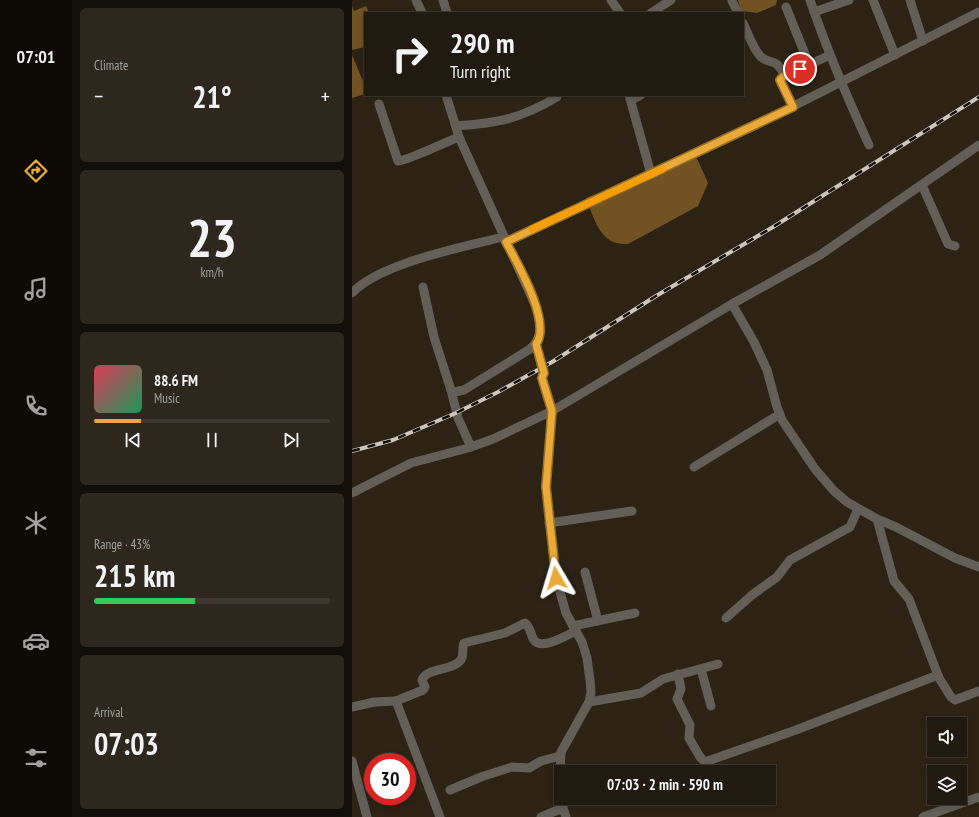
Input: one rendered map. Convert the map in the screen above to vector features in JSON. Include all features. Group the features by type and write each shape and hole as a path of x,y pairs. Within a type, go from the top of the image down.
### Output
{"street":[{"path":"416,0 422,12"},
{"path":"443,0 447,12"},
{"path":"611,0 619,12"},
{"path":"653,12 671,0"},
{"path":"810,0 830,55 869,145"},
{"path":"814,12 849,0"},
{"path":"873,0 895,55"},
{"path":"910,0 923,41"},
{"path":"732,1 738,12"},
{"path":"786,7 809,64"},
{"path":"352,293 368,280 390,270 433,255 505,239 651,174 793,107 979,12"},
{"path":"744,25 759,54 764,58 778,64 786,76"},
{"path":"793,107 781,82 781,78 830,55"},
{"path":"446,96 459,137 537,309 541,333 536,344 464,390 455,392 451,390"},
{"path":"456,126 486,124 522,116 534,111 557,97"},
{"path":"630,98 651,174"},
{"path":"379,104 398,160 407,160 440,143 459,137"},
{"path":"352,492 411,463 471,447 509,432 552,411 732,304 820,256 979,145"},
{"path":"922,185 948,244 955,246"},
{"path":"423,287 434,337 451,390 458,418 471,447"},
{"path":"732,304 765,364 780,414 792,435 829,486 847,502 858,509 955,558 979,567"},
{"path":"536,344 544,373 542,378 552,411 546,487 549,523 560,594 566,613 587,658 591,692 589,702 560,756 559,796 565,813 542,817"},
{"path":"694,467 780,414"},
{"path":"726,618 752,595 777,578 790,560 850,527 858,509"},
{"path":"549,523 632,511"},
{"path":"877,519 894,581 909,599 938,675 948,692 955,700 979,691"},
{"path":"585,572 598,621"},
{"path":"352,707 374,702 396,701 423,690 425,687 422,680 426,675 451,668 460,662 464,643 504,633 525,623 531,631 534,641 538,644 546,644 574,629 598,621 635,613"},
{"path":"589,702 641,693 657,682 678,674 718,664"},
{"path":"701,669 711,706"},
{"path":"678,674 681,689 677,699 690,725 689,738 700,757 706,762 774,738 938,675"},
{"path":"396,701 397,708 440,817"},
{"path":"450,790 481,777 512,767 529,768 541,761 560,756"},
{"path":"352,761 367,817"},
{"path":"923,817 979,797"}],"shaded area":[{"path":"738,0 777,0 776,5 757,13 741,11"},
{"path":"352,6 354,11 366,6 369,12 364,12 364,47 352,50"},
{"path":"352,55 364,84 364,94 352,98"},
{"path":"695,154 708,183 698,206 628,244 619,244 611,241 605,236 596,223 586,198 633,180 677,156"}],"railway":[{"path":"352,451 393,440 456,413 552,362 656,296 773,227 979,97"}],"slow traffic":[{"path":"532,229 663,169"}],"route":[{"path":"556,578 547,508 546,487 552,411 542,378 544,373 536,344 541,333 540,322 529,288 506,242 562,214 680,161 793,107 780,80 781,78 800,69"}]}
